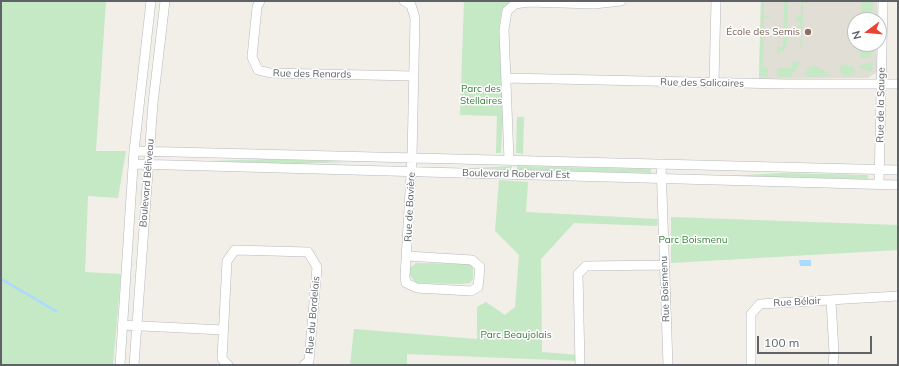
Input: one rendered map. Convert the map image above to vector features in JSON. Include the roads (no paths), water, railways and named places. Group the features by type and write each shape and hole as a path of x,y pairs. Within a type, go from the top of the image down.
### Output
{"street":[{"name":"Boulevard Béliveau","path":"120,365 134,151 151,1"},
{"name":"Boulevard Béliveau","path":"134,365 153,103 165,1"},
{"name":"Rue des Renards","path":"260,1 257,7 252,57 258,70 270,74 414,76"},
{"path":"404,1 411,5 415,18 412,157"},
{"path":"509,160 505,17 507,11 515,4 528,2 594,4 621,1"},
{"path":"714,82 716,1"},
{"name":"Rue de la Sauge","path":"880,184 883,1"},
{"name":"Rue des Salicaires","path":"506,78 786,84 898,84"},
{"name":"Boulevard Roberval Est","path":"134,151 898,170"},
{"name":"Rue de Bavière","path":"407,256 472,260 480,268 478,287 471,291 411,287 406,283 405,277 412,157"},
{"name":"Boulevard Roberval Est","path":"134,164 898,185"},
{"name":"Rue Boismenu","path":"661,164 668,365"},
{"name":"Rue du Bordelais","path":"228,365 222,359 223,330 228,261 235,250 308,252 317,267 309,362 304,365"},
{"path":"580,365 578,274 586,266 664,265"},
{"name":"Rue Bélair","path":"751,365 751,314 760,304 898,296"},
{"path":"831,300 834,354 833,365"},
{"path":"122,325 223,330"}],"water":[{"path":"799,260 811,260 811,266 800,266"}],"waterway":[{"path":"1,279 56,311"}],"place":[{"name":"École des Semis","path":"808,32"}],"park label":[{"name":"Parc des Stellaires","path":"481,94"},
{"name":"Parc Boismenu","path":"693,240"},
{"name":"Parc Beaujolais","path":"516,335"}]}
